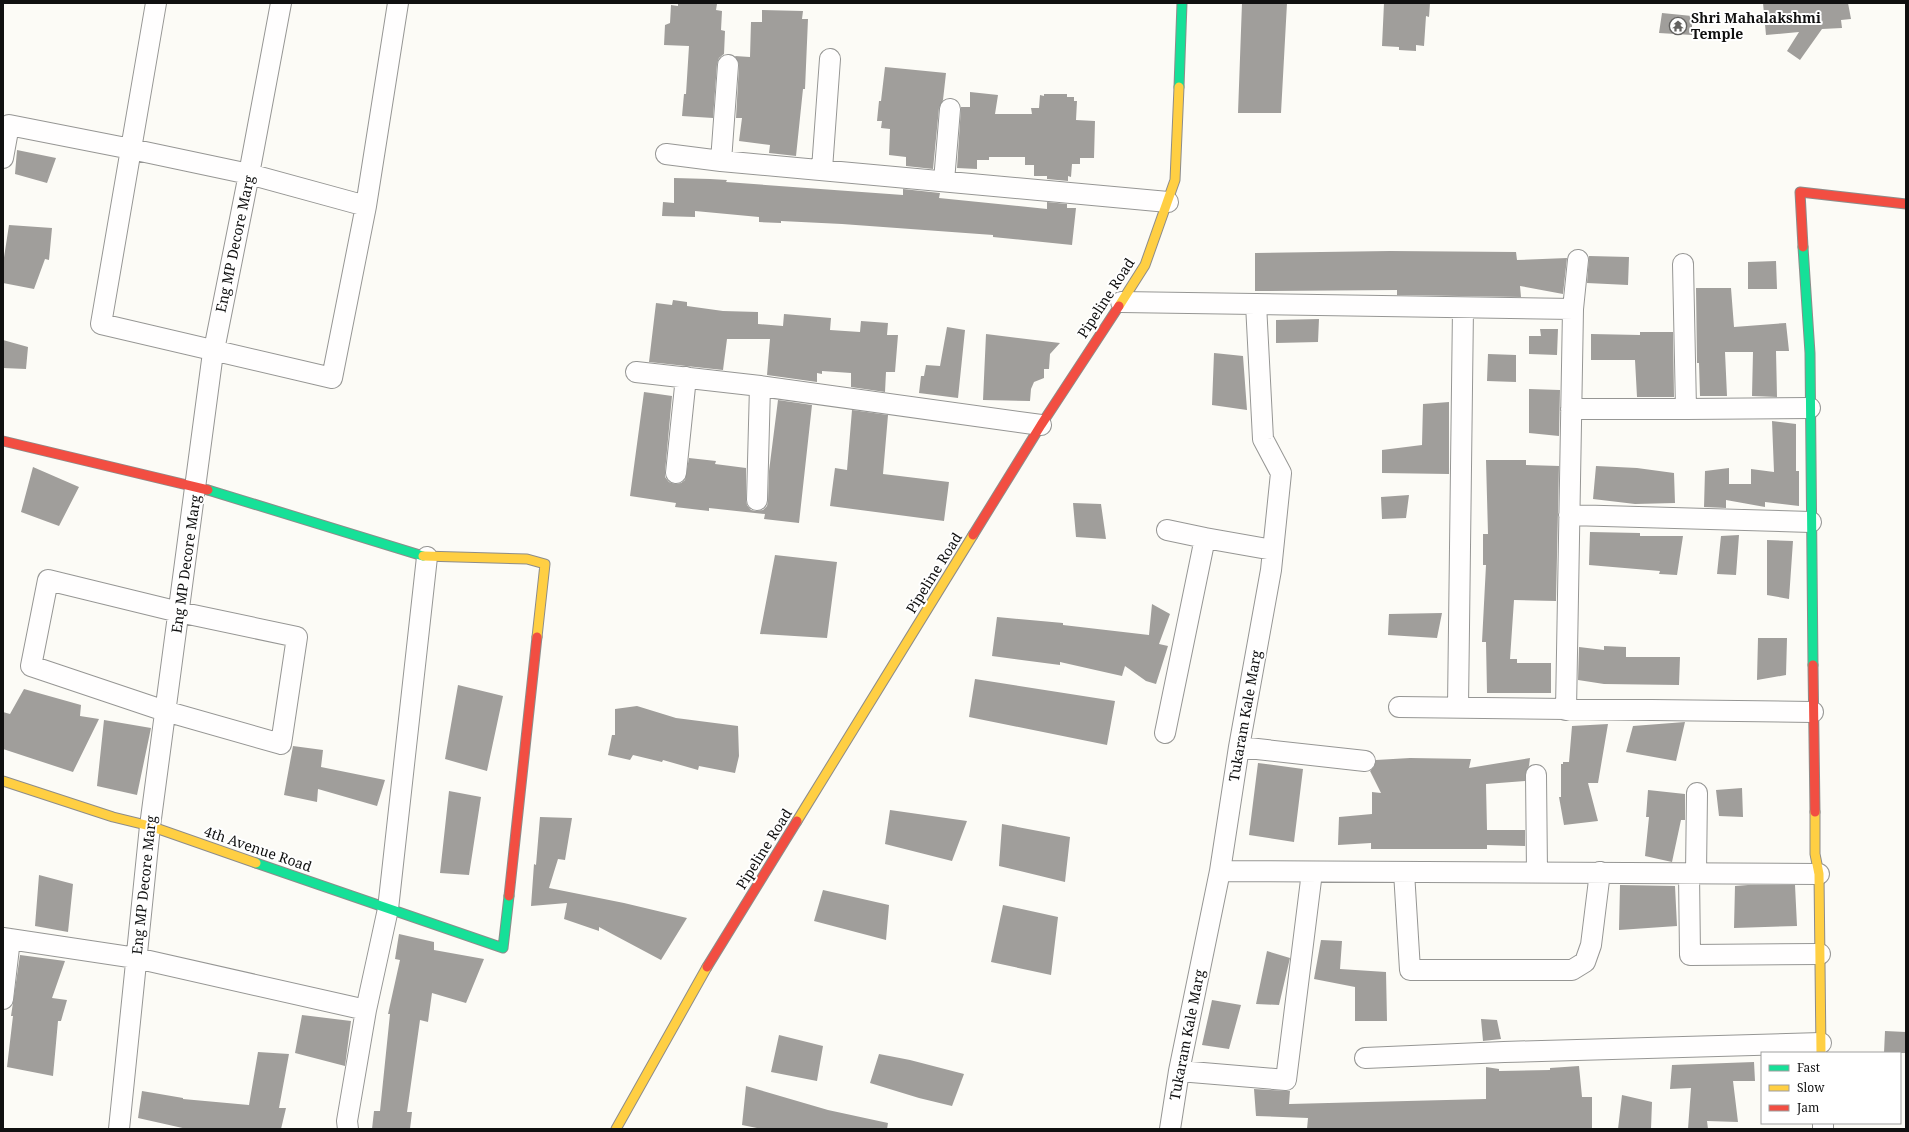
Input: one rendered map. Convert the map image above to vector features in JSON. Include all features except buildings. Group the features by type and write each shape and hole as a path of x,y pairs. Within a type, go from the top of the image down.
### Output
{"street":[{"path":"156,3 101,324 332,378 366,206 398,3"},
{"name":"Eng MP Decore Marg","path":"118,1129 150,826 213,350 249,174 281,3"},
{"name":"Pipeline Road","path":"616,1129 689,997 1040,425 1145,265 1175,180 1182,3"},
{"path":"822,169 830,59"},
{"path":"721,161 728,65"},
{"path":"944,181 950,109"},
{"path":"3,158 9,126 131,148 249,174 366,206"},
{"path":"666,154 721,161 822,169 1168,202"},
{"path":"1365,1058 1512,1051 1821,1048 1819,874 1815,854 1810,353 1800,192 1906,204"},
{"path":"1566,710 1573,310 1578,260"},
{"path":"1683,264 1686,409"},
{"path":"1121,302 1573,310"},
{"name":"Tukaram Kale Marg","path":"1170,1129 1179,1071 1220,871 1239,747 1273,550 1281,473 1263,439 1256,304"},
{"path":"1458,708 1463,308"},
{"path":"636,372 760,386 1040,425"},
{"path":"676,473 686,377"},
{"path":"757,500 760,386"},
{"path":"1571,409 1810,408"},
{"path":"3,441 196,486 427,557 388,909 366,1010 347,1121 348,1129"},
{"path":"1569,515 1811,522"},
{"path":"1167,530 1273,550"},
{"path":"1165,733 1205,538"},
{"name":"4th Avenue Road","path":"3,781 113,817 150,826 503,948 545,564 527,559 427,557"},
{"path":"48,580 179,612 297,637 281,744 165,711 31,666 48,580"},
{"path":"1399,707 1813,712"},
{"path":"1239,747 1365,760"},
{"path":"1536,775 1537,872"},
{"path":"1696,793 1690,955 1820,954"},
{"path":"1220,871 1819,874"},
{"path":"1179,1071 1286,1080 1312,872"},
{"path":"1404,872 1410,970 1572,970 1585,962 1591,945 1600,872"},
{"path":"3,999 7,939 136,958 366,1010"}],"traffic: fast":[{"path":"1179,87 1182,3"},
{"path":"1803,247 1810,353 1813,665"},
{"path":"208,490 423,556"},
{"path":"256,863 503,948 509,896"}],"traffic: slow":[{"path":"1119,306 1145,265 1175,180 1179,87"},
{"path":"797,821 973,535"},
{"path":"423,556 527,559 545,564 537,637"},
{"path":"3,781 113,817 150,826 256,863"},
{"path":"1815,812 1815,854 1819,874 1821,1052"},
{"path":"616,1129 707,967"}],"traffic: jam":[{"path":"1803,247 1800,192 1906,204"},
{"path":"973,535 1041,425 1119,306"},
{"path":"3,441 208,490"},
{"path":"509,896 537,637"},
{"path":"1813,665 1815,812"},
{"path":"707,967 797,821"}],"place":[{"name":"Shri Mahalakshmi Temple","path":"1678,26"}]}
